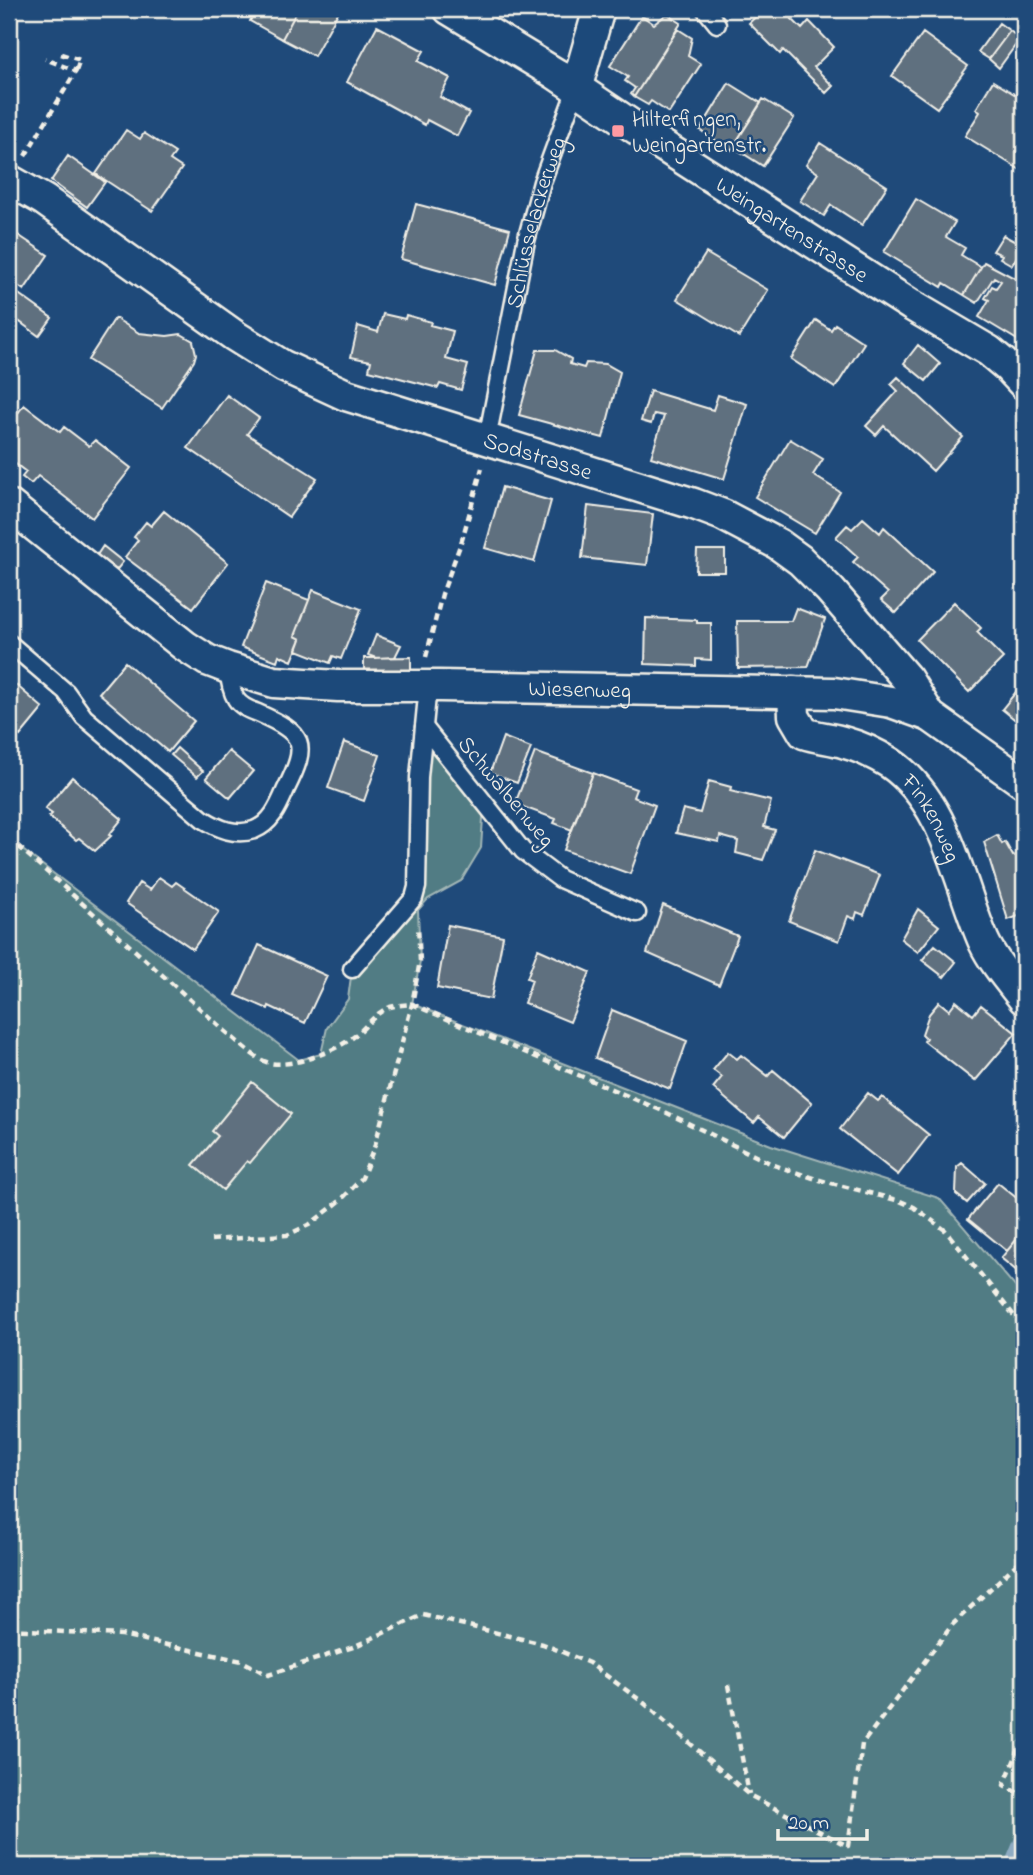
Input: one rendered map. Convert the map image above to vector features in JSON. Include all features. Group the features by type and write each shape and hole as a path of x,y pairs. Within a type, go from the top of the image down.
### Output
{"street":[{"name":"Weingartenstrasse","path":"449,9 911,305 989,351 1008,366 1024,384"},
{"name":"Schlüsselackerweg","path":"576,89 599,9"},
{"name":"Sodstrasse","path":"9,180 44,200 235,336 283,366 346,395 694,504 723,515 778,544 800,560 830,590 907,679 930,716 1024,783"},
{"name":"Wiesenweg","path":"9,505 185,646 228,668 274,682 338,686 793,692 869,696 913,708 930,716"},
{"name":"Finkenweg","path":"793,692 794,716 804,733 845,742 889,763 904,774 919,793 951,850 986,945 998,967 1024,999"}],"lane":[{"path":"705,9 717,23"},
{"name":"Schlüsselackerweg","path":"488,439 526,241 542,182 576,89"},
{"path":"9,643 66,692 84,717 204,819 218,828 241,832 253,830 274,814 297,768 299,742 295,732 284,724 244,707 236,698 228,668"},
{"name":"Schwalbenweg","path":"417,887 419,777 428,686"},
{"name":"Schwalbenweg","path":"424,727 507,834 532,859 560,879 637,913"},
{"path":"352,969 414,898 417,887"}],"path":[{"path":"9,180 76,72 80,60 61,54"},
{"path":"45,59 76,72"},
{"path":"426,656 442,594 462,540 488,439"},
{"path":"9,838 225,1031 262,1060 271,1064 293,1062 331,1050 355,1036 390,1007 412,1004 664,1112 774,1165 915,1207 945,1230 1024,1328"},
{"path":"211,1240 296,1232 309,1225 355,1188 362,1178 375,1145 412,1004 419,961 417,887"},
{"path":"9,1629 121,1635 242,1661 268,1675 353,1647 423,1615 543,1644 589,1663 644,1703 749,1795 848,1846 862,1744 953,1624 1024,1557"},
{"path":"728,1685 749,1795"},
{"path":"1024,1737 1004,1785 1024,1797"}],"green space":[{"path":"424,727 484,803 481,848 461,881 428,899 418,910 420,961 412,1004 771,1145 939,1198 1024,1297 1024,1866 9,1866 9,857 20,848 299,1060 321,1054 327,1028 348,999 352,969 414,898"}],"building":[{"path":"256,9 298,9 282,39 250,21"},
{"path":"298,9 340,9 314,56 282,39"},
{"path":"764,9 782,9 802,29 809,21 834,47 814,67 833,86 826,93 783,50 780,54 749,23"},
{"path":"667,14 681,23 634,97 631,94 635,88 625,81 628,77 610,66 642,16 654,24"},
{"path":"999,23 1010,31 989,59 978,52"},
{"path":"377,26 424,51 418,61 450,78 440,97 469,113 457,136 427,120 425,125 347,82"},
{"path":"678,29 692,38 688,56 701,64 669,113 651,101 648,105 634,97"},
{"path":"1010,31 1020,39 999,68 989,59"},
{"path":"923,33 968,66 937,108 892,76"},
{"path":"993,81 1024,100 1022,171 965,136 980,112 976,109"},
{"path":"729,83 761,103 731,150 700,130"},
{"path":"763,99 794,118 763,166 733,147"},
{"path":"9,124 15,127 9,141"},
{"path":"126,130 140,139 144,133 175,153 170,160 182,168 152,211 96,174"},
{"path":"820,143 887,186 862,225 831,205 824,216 800,201 818,173 806,165"},
{"path":"68,156 105,182 87,207 51,181"},
{"path":"916,199 955,222 946,237 965,248 961,255 981,267 964,295 944,283 942,287 884,252"},
{"path":"416,204 510,229 495,285 401,259"},
{"path":"9,229 48,255 24,290 9,280"},
{"path":"1003,235 1023,246 1012,265 1000,258 1002,255 993,251"},
{"path":"706,253 768,290 739,337 677,299"},
{"path":"984,262 1024,283 1024,344 979,317 989,300 985,298 992,286 996,288 1001,281 994,277 977,303 964,295"},
{"path":"13,290 52,318 39,336 9,314 9,296"},
{"path":"383,314 405,319 406,315 453,331 446,359 468,365 461,390 440,384 438,388 369,370 371,361 351,357 358,326 378,332"},
{"path":"115,318 139,333 167,336 181,334 193,341 196,354 194,361 162,408 88,360"},
{"path":"816,320 831,330 835,324 864,343 835,388 791,359"},
{"path":"918,345 940,364 926,381 904,363"},
{"path":"537,350 555,350 571,359 570,364 584,368 586,363 606,364 620,372 603,438 519,415"},
{"path":"898,377 963,437 933,471 884,426 876,435 866,426 898,391 891,384"},
{"path":"650,391 713,410 718,395 747,404 724,479 651,457 664,416 654,414 651,424 641,421"},
{"path":"227,395 259,418 247,434 317,478 289,517 188,448"},
{"path":"24,405 60,432 64,427 89,446 95,440 131,468 92,518 38,476 31,484 22,477 26,472 9,459 9,425"},
{"path":"790,439 823,459 813,475 840,492 815,533 755,497"},
{"path":"502,487 551,501 534,562 485,548"},
{"path":"588,506 653,514 647,565 582,558"},
{"path":"164,511 228,563 193,608 125,557 138,540 134,537 146,522 151,526"},
{"path":"863,518 880,533 884,527 933,572 896,613 881,600 888,593 853,562 858,557 836,537 847,525 852,529"},
{"path":"103,546 123,562 114,573 95,558"},
{"path":"697,550 725,550 725,572 696,572"},
{"path":"266,583 309,600 295,636 301,639 292,661 279,655 277,661 241,647"},
{"path":"313,590 361,609 341,659 333,656 330,663 297,650 301,639 295,636"},
{"path":"954,602 981,628 977,632 1003,658 969,692 917,640"},
{"path":"796,608 825,619 808,667 738,668 737,621 791,621"},
{"path":"646,618 711,623 711,660 696,659 696,666 645,664"},
{"path":"376,635 401,645 395,657 376,658 368,655"},
{"path":"411,657 411,671 364,672 364,658"},
{"path":"125,662 194,721 168,752 99,693"},
{"path":"9,679 43,708 20,736 9,727"},
{"path":"1024,682 1024,727 1002,709"},
{"path":"503,737 531,748 517,783 490,773"},
{"path":"344,742 380,755 364,801 328,788"},
{"path":"177,748 203,771 197,777 171,755"},
{"path":"229,751 253,771 230,798 206,778"},
{"path":"535,752 593,773 572,830 554,823 556,819 515,804"},
{"path":"593,773 636,789 633,797 655,805 630,874 564,850"},
{"path":"72,777 122,819 109,835 111,836 95,851 79,838 76,840 49,817 52,814 45,809"},
{"path":"709,781 731,787 730,791 771,801 764,827 775,830 763,860 736,853 738,841 720,836 719,842 676,833 683,809 700,813"},
{"path":"997,835 1002,844 1005,842 1013,856 1024,853 1024,914 1008,920 984,842"},
{"path":"815,850 880,875 864,915 857,912 855,919 848,916 839,941 789,921"},
{"path":"159,877 172,886 176,882 219,912 193,949 126,903 139,883 150,890"},
{"path":"663,905 738,936 719,985 647,953"},
{"path":"918,909 939,926 918,952 901,939"},
{"path":"448,925 503,936 491,999 437,988"},
{"path":"259,945 327,976 305,1023 269,1006 268,1009 236,995"},
{"path":"935,945 956,962 944,977 922,960"},
{"path":"538,949 590,972 570,1022 524,1003 532,980 527,978"},
{"path":"956,1001 973,1015 981,1005 1016,1033 975,1081 924,1041 926,1038 922,1034 929,1014 939,1002 949,1010"},
{"path":"612,1010 687,1041 670,1089 595,1058"},
{"path":"728,1052 737,1059 741,1055 768,1076 773,1070 812,1103 784,1137 759,1117 754,1123 713,1088 722,1077 713,1070"},
{"path":"252,1082 291,1114 250,1163 247,1161 223,1190 193,1165 218,1136 212,1131"},
{"path":"868,1093 878,1101 882,1097 929,1135 898,1175 840,1129"},
{"path":"962,1163 985,1183 967,1203 956,1194 957,1167"},
{"path":"998,1183 1024,1204 1024,1235 1022,1233 1007,1251 968,1219"},
{"path":"1022,1233 1024,1235 1024,1277 1001,1258"}],"waterway":[{"path":"1008,1866 1024,1828"}],"place":[{"name":"Hilterfingen, Weingartenstr.","path":"618,131"}]}
